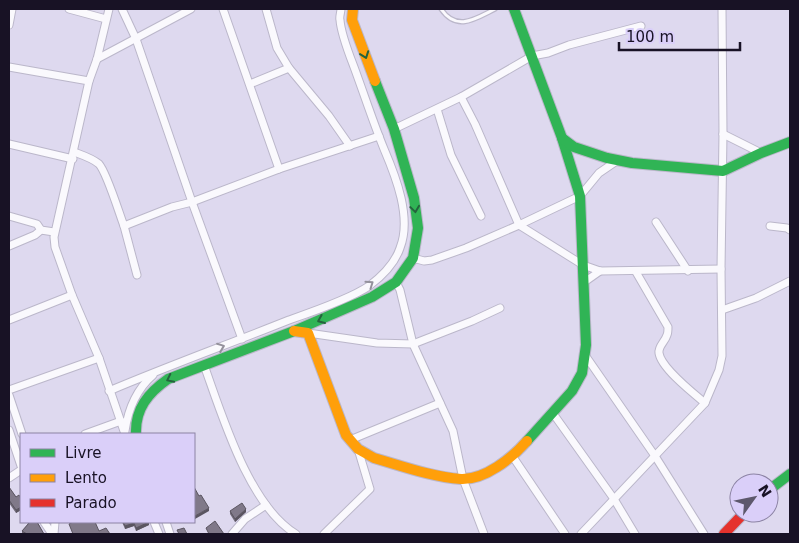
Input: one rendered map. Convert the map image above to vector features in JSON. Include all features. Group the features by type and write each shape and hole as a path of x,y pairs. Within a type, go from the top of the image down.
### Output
{"street":[{"path":"9,25 12,9"},
{"path":"69,9 106,19"},
{"path":"109,9 97,59 89,81 54,232 55,247 72,295 99,358 125,433"},
{"path":"122,9 136,40 242,339"},
{"path":"97,59 136,40 191,9"},
{"path":"223,9 279,169"},
{"path":"266,9 277,48 289,68 329,116 350,146"},
{"path":"109,391 341,300 368,287 391,264 400,248 404,227 402,201 395,173 379,136 335,9"},
{"path":"339,20 341,9"},
{"path":"136,433 136,419 140,406 152,390 168,379 294,331 358,304 396,282 413,258 418,228 414,198 394,129 352,20 353,9"},
{"path":"308,333 346,435 350,440 358,449 374,458 432,474 463,479 486,473 513,457 572,391 582,373 585,355 580,196 562,138 514,9"},
{"path":"581,534 705,403 713,387 722,356 722,9"},
{"path":"394,129 461,97 532,56 640,26"},
{"path":"9,67 89,81"},
{"path":"250,84 289,68"},
{"path":"461,97 476,124 519,225 583,265 600,271 636,272 721,269"},
{"path":"437,109 451,155 481,216"},
{"path":"723,134 762,153"},
{"path":"124,226 279,169 379,136"},
{"path":"562,138 582,151 618,160 723,171 790,142"},
{"path":"9,144 86,156 100,165 124,226 137,275"},
{"path":"413,258 424,261 432,260 466,248 580,196 600,173 618,160"},
{"path":"9,216 37,224 42,230 54,232"},
{"path":"656,222 688,271"},
{"path":"770,226 790,230"},
{"path":"9,246 36,235 42,230"},
{"path":"583,283 600,271"},
{"path":"636,272 668,327 667,335 659,348 659,356 675,377 705,403"},
{"path":"722,310 756,298 790,281"},
{"path":"396,282 400,290 413,344 453,432 463,479 484,534"},
{"path":"9,320 72,295"},
{"path":"294,331 377,343 413,344 500,308"},
{"path":"585,355 655,456 704,534"},
{"path":"9,390 99,358"},
{"path":"204,365 256,492 276,517 296,534"},
{"path":"125,433 128,414 136,398 147,380 159,370"},
{"path":"9,395 22,433"},
{"path":"350,440 440,403"},
{"path":"552,412 614,500 635,534"},
{"path":"88,433 120,421"},
{"path":"9,430 20,463"},
{"path":"324,534 370,488 358,449"},
{"path":"513,457 564,534"},
{"path":"9,478 20,471"},
{"path":"779,482 790,474"},
{"path":"232,534 245,519 266,504"},
{"path":"45,523 53,534"},
{"path":"724,534 734,523"}],"lane":[{"path":"440,9 448,17 460,22 471,20 494,9"}],"building":[{"path":"9,487 16,497 19,495 20,508 16,510 9,500"},
{"path":"195,489 199,496 201,495 209,508 195,516"},
{"path":"242,503 246,509 235,519 230,511"},
{"path":"215,521 224,534 209,534 206,528"},
{"path":"29,523 38,523 44,534 27,534 22,531"},
{"path":"95,523 99,531 106,528 110,534 73,534 69,524"},
{"path":"124,523 134,523 125,526"},
{"path":"134,523 147,523 136,528"},
{"path":"184,528 187,534 179,534 177,530"}],"traffic: fast":[{"path":"514,9 562,138 580,196 586,345 582,373 572,391 527,441"},
{"path":"136,433 140,409 144,402 154,390 168,379 294,331 372,297 396,282 413,258 418,228 414,198 394,129 375,81"},
{"path":"562,138 574,147 607,158 632,163 723,171 790,142"},
{"path":"779,482 790,474"}],"traffic: slow":[{"path":"353,9 352,20 375,81"},
{"path":"294,331 308,333 346,435 358,449 374,458 417,471 461,479 479,476 497,467 527,441"}],"traffic: jam":[{"path":"724,534 734,523"}]}
